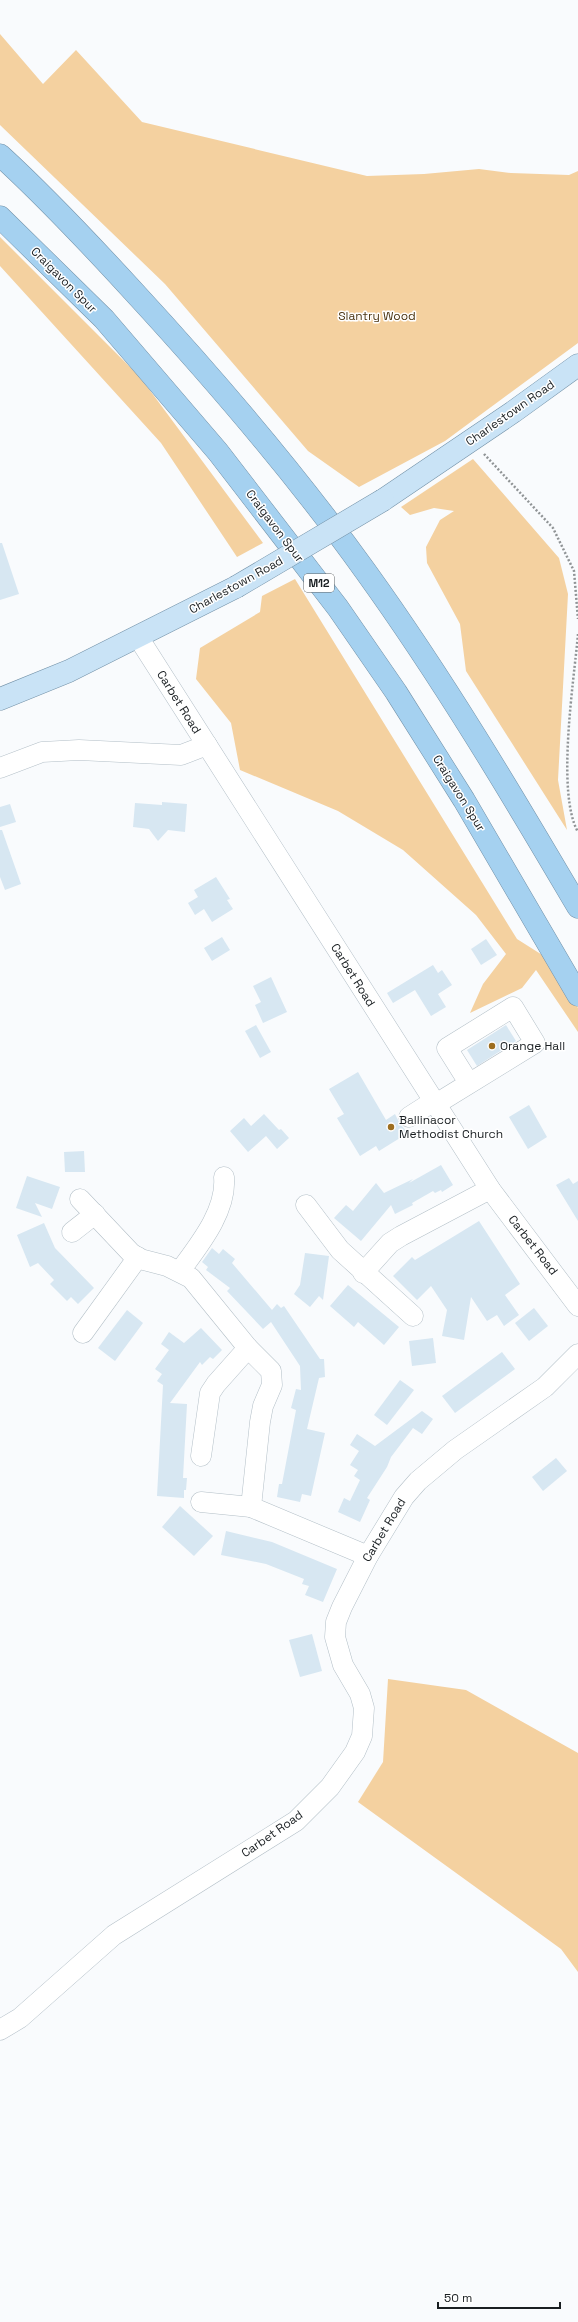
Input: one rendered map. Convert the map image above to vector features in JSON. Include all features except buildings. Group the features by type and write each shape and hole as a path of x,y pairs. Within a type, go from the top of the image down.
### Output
{"highway":[{"path":"0,155 95,250 163,324 235,405 303,489 366,572 423,656 494,764 578,907"},
{"name":"Craigavon Spur","path":"0,217 104,320 218,452 338,608 396,692 464,800 578,995"}],"main road":[{"name":"Charlestown Road","path":"0,699 69,671 236,587 383,500 578,365"}],"street":[{"name":"Carbet Road","path":"138,637 490,1189 578,1306"},
{"path":"0,768 42,752 79,750 181,755 207,746"},
{"path":"409,1117 469,1083"},
{"path":"180,1271 200,1244 217,1211 224,1193 224,1177"},
{"path":"363,1273 390,1243 490,1189"},
{"path":"80,1198 131,1253 138,1257 180,1271 191,1278 248,1348 270,1371 273,1378 263,1406 260,1422 251,1507"},
{"path":"306,1205 340,1250 363,1273 413,1316"},
{"path":"72,1232 95,1214"},
{"path":"83,1333 138,1257"},
{"path":"201,1456 195,1435 210,1393 216,1384 248,1348"},
{"name":"Carbet Road","path":"0,2030 20,2018 114,1935 296,1821 330,1787 344,1768 362,1736 364,1708 360,1694 338,1651 336,1622 368,1556 404,1497 418,1481 455,1450 545,1387 578,1354"},
{"path":"201,1502 251,1507 368,1556"}],"path":[{"path":"471,440 553,528 574,571 578,619"},
{"path":"578,634 566,757 572,821 578,832"}],"green space":[{"name":"Slantry Wood","path":"0,34 43,84 76,50 142,122 367,176 424,174 479,169 511,173 569,175 578,171 578,343 445,441 359,487 308,451 165,284 0,125"},
{"path":"0,237 140,377 263,543 237,557 161,443 0,266"},
{"path":"473,459 559,558 568,594 558,780 567,830 466,671 460,624 427,563 426,547 440,520 454,511 434,508 410,515 401,507"},
{"path":"295,579 517,939 547,958 578,1008 578,1032 536,970 522,988 470,1013 483,984 506,954 476,915 403,850 338,811 240,770 231,723 196,679 200,648 260,612 262,596"},
{"path":"388,1679 466,1690 578,1753 578,1972 561,1949 358,1802 383,1762"}],"place":[{"name":"Orange Hall","path":"492,1046"},
{"name":"Ballinacor Methodist Church","path":"391,1127"}]}
